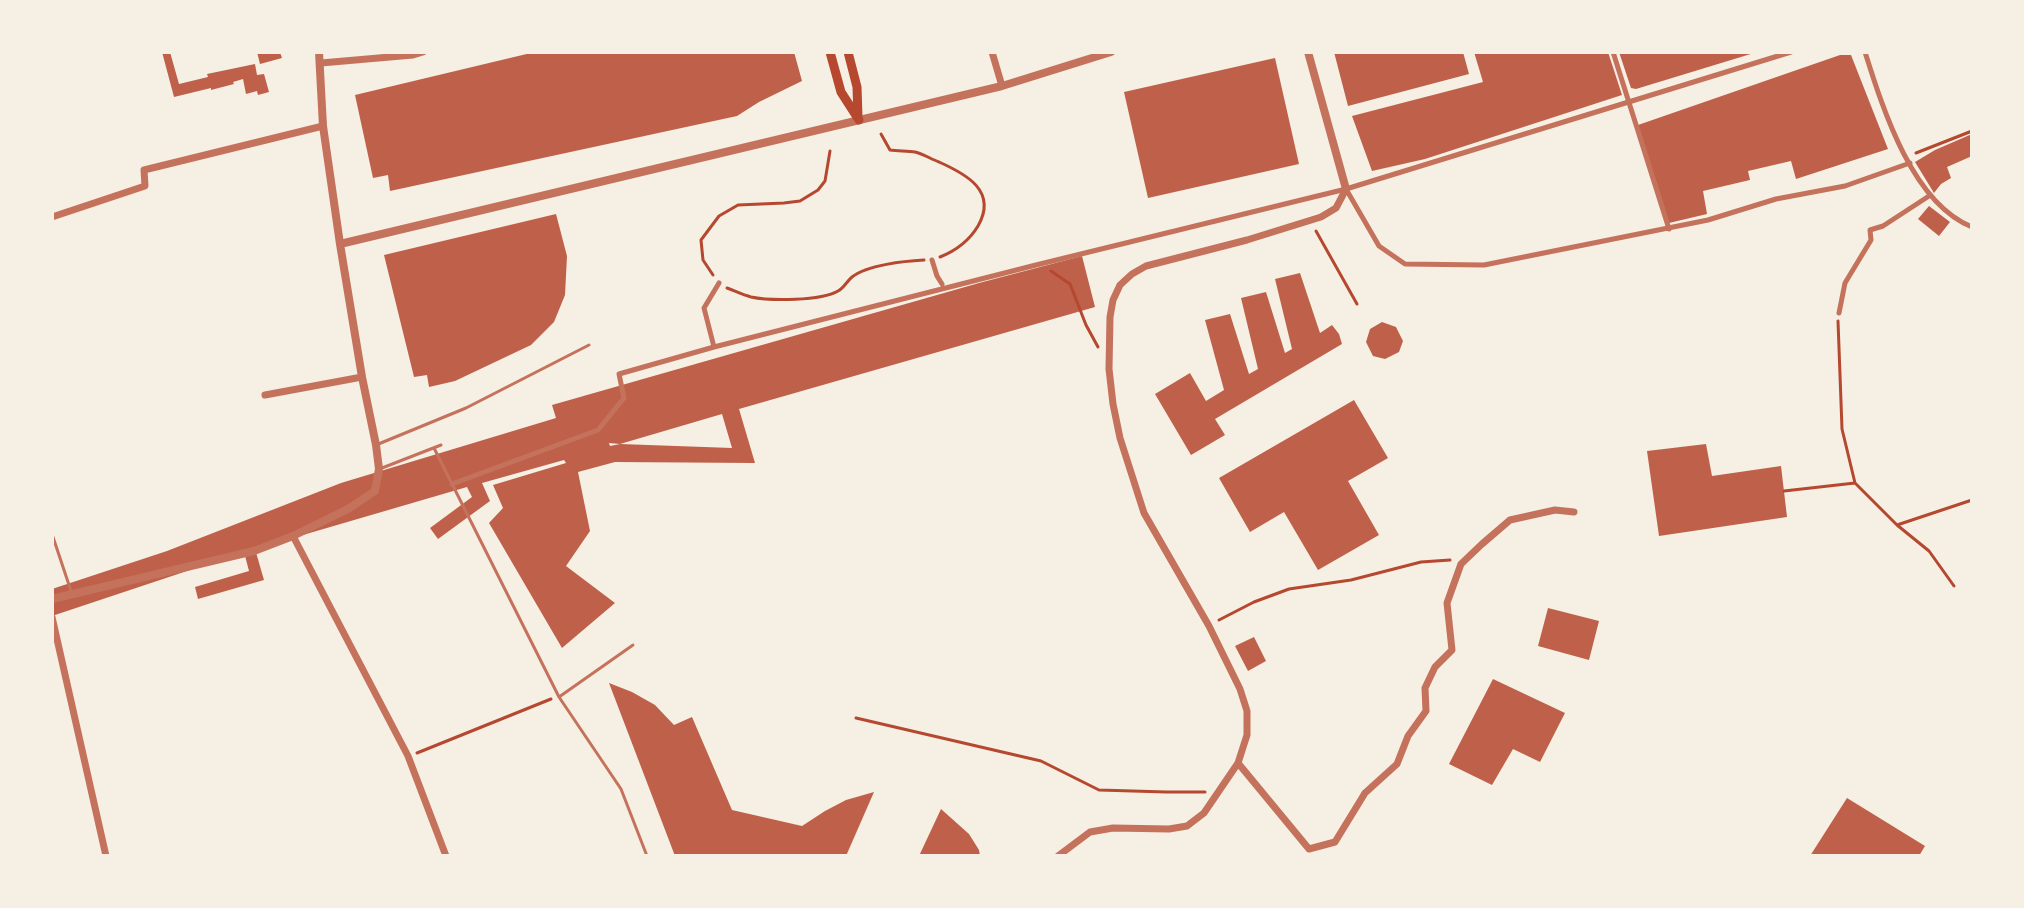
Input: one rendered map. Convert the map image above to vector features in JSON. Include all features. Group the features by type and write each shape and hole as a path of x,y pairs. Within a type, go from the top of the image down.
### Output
{"main road":[{"path":"830,52 841,92 859,120"},
{"path":"848,52 857,87 859,120"}],"street":[{"path":"52,599 254,551 348,509 375,491 379,469 376,445 340,244 323,126 319,52"},
{"path":"321,63 423,52"},
{"path":"992,52 1002,86"},
{"path":"340,244 1002,86 1111,52"},
{"path":"1308,52 1346,189 1379,246 1405,264 1484,265 1669,229 1776,199 1845,186 1910,163"},
{"path":"1613,52 1669,229"},
{"path":"452,484 598,430 624,398 619,374 1036,265 1346,189 1791,52"},
{"path":"1865,52 1881,103 1905,157 1929,196 1972,227"},
{"path":"52,217 145,186 144,170 323,126"},
{"path":"1058,856 1090,832 1113,828 1169,829 1187,826 1204,813 1238,763 1247,735 1247,711 1240,689 1209,626 1144,513 1120,438 1109,369 1113,300 1120,285 1146,266 1321,217 1336,208 1346,189"},
{"path":"1839,313 1845,283 1871,240 1870,230 1883,226 1929,196"},
{"path":"932,260 942,284"},
{"path":"714,347 704,308 719,283"},
{"path":"265,395 362,377"},
{"path":"1238,763 1309,849 1335,842 1365,793 1397,764 1408,736 1426,711 1425,688 1435,667 1452,650 1447,603 1461,564 1510,520 1555,510 1574,512"},
{"path":"293,536 408,756 446,856"},
{"path":"52,617 106,856"}],"lane":[{"path":"376,445 466,408 589,345"},
{"path":"379,469 441,445"},
{"path":"434,448 559,697 621,789 647,856"},
{"path":"52,534 72,594"},
{"path":"559,697 633,645"}],"path":[{"path":"1905,157 1972,131"},
{"path":"830,151 825,181 818,190 800,201 738,205 719,216 701,240 703,260 719,283 751,297 808,298 839,291 853,275 877,267 932,260 954,252 975,231 982,218 984,198 976,184 960,171 917,152 890,150 881,134"},
{"path":"1310,221 1357,304"},
{"path":"1046,268 1070,284 1098,347"},
{"path":"1839,313 1842,429 1855,483 1897,525 1929,551 1954,586"},
{"path":"1784,491 1855,483"},
{"path":"1897,525 1972,500"},
{"path":"1209,626 1254,602 1289,589 1351,580 1421,562 1466,559"},
{"path":"408,756 559,697"},
{"path":"856,718 1041,761 1099,790 1217,792"}],"building":[{"path":"162,52 170,52 179,84 208,77 207,74 255,64 257,75 264,74 269,92 246,94 243,79 211,90 174,97"},
{"path":"257,52 280,52 282,58 260,64"},
{"path":"535,52 794,52 802,81 737,116 390,191 388,175 373,178 355,95"},
{"path":"1334,52 1463,52 1469,74 1348,106"},
{"path":"1474,52 1608,52 1622,95 1425,159 1372,171 1352,116 1483,82"},
{"path":"1619,52 1754,53 1636,89 1631,88"},
{"path":"1840,55 1851,55 1888,149 1796,179 1791,161 1748,171 1750,180 1703,191 1707,214 1669,223 1638,125"},
{"path":"1275,58 1299,164 1148,198 1124,92"},
{"path":"1972,134 1972,156 1947,167 1951,178 1934,193 1915,162"},
{"path":"1929,206 1950,222 1939,236 1918,219"},
{"path":"556,214 567,256 565,295 554,322 531,345 455,381 429,387 427,375 414,377 384,255"},
{"path":"1082,256 1095,307 739,409 755,463 615,462 578,472 590,531 566,566 615,603 562,648 489,523 503,508 493,485 566,463 564,460 482,483 490,501 438,539 430,528 472,497 467,487 255,549 264,580 198,599 195,587 249,571 244,552 52,616 52,589 167,551 341,483 556,418 552,405","holes":["722,414 732,448 620,444"]},
{"path":"1300,273 1320,333 1332,325 1342,344 1215,419 1225,435 1191,455 1155,394 1190,373 1206,401 1224,390 1205,320 1230,314 1249,374 1258,369 1241,298 1266,292 1285,353 1292,349 1275,279"},
{"path":"1382,322 1396,327 1403,341 1399,352 1385,359 1373,356 1366,342 1370,329"},
{"path":"1354,400 1388,458 1348,481 1379,535 1318,570 1284,512 1250,532 1219,478"},
{"path":"1706,444 1712,476 1781,466 1787,517 1659,536 1647,451"},
{"path":"1548,608 1599,621 1589,660 1538,646"},
{"path":"1254,637 1266,661 1248,671 1235,646"},
{"path":"1493,679 1565,713 1540,762 1513,749 1492,785 1449,764"},
{"path":"609,683 655,705 674,725 692,717 732,810 802,826 846,800 874,792 846,856 675,856"},
{"path":"1847,798 1925,846 1919,856 1810,856"},
{"path":"941,809 969,834 980,856 919,856"}]}
